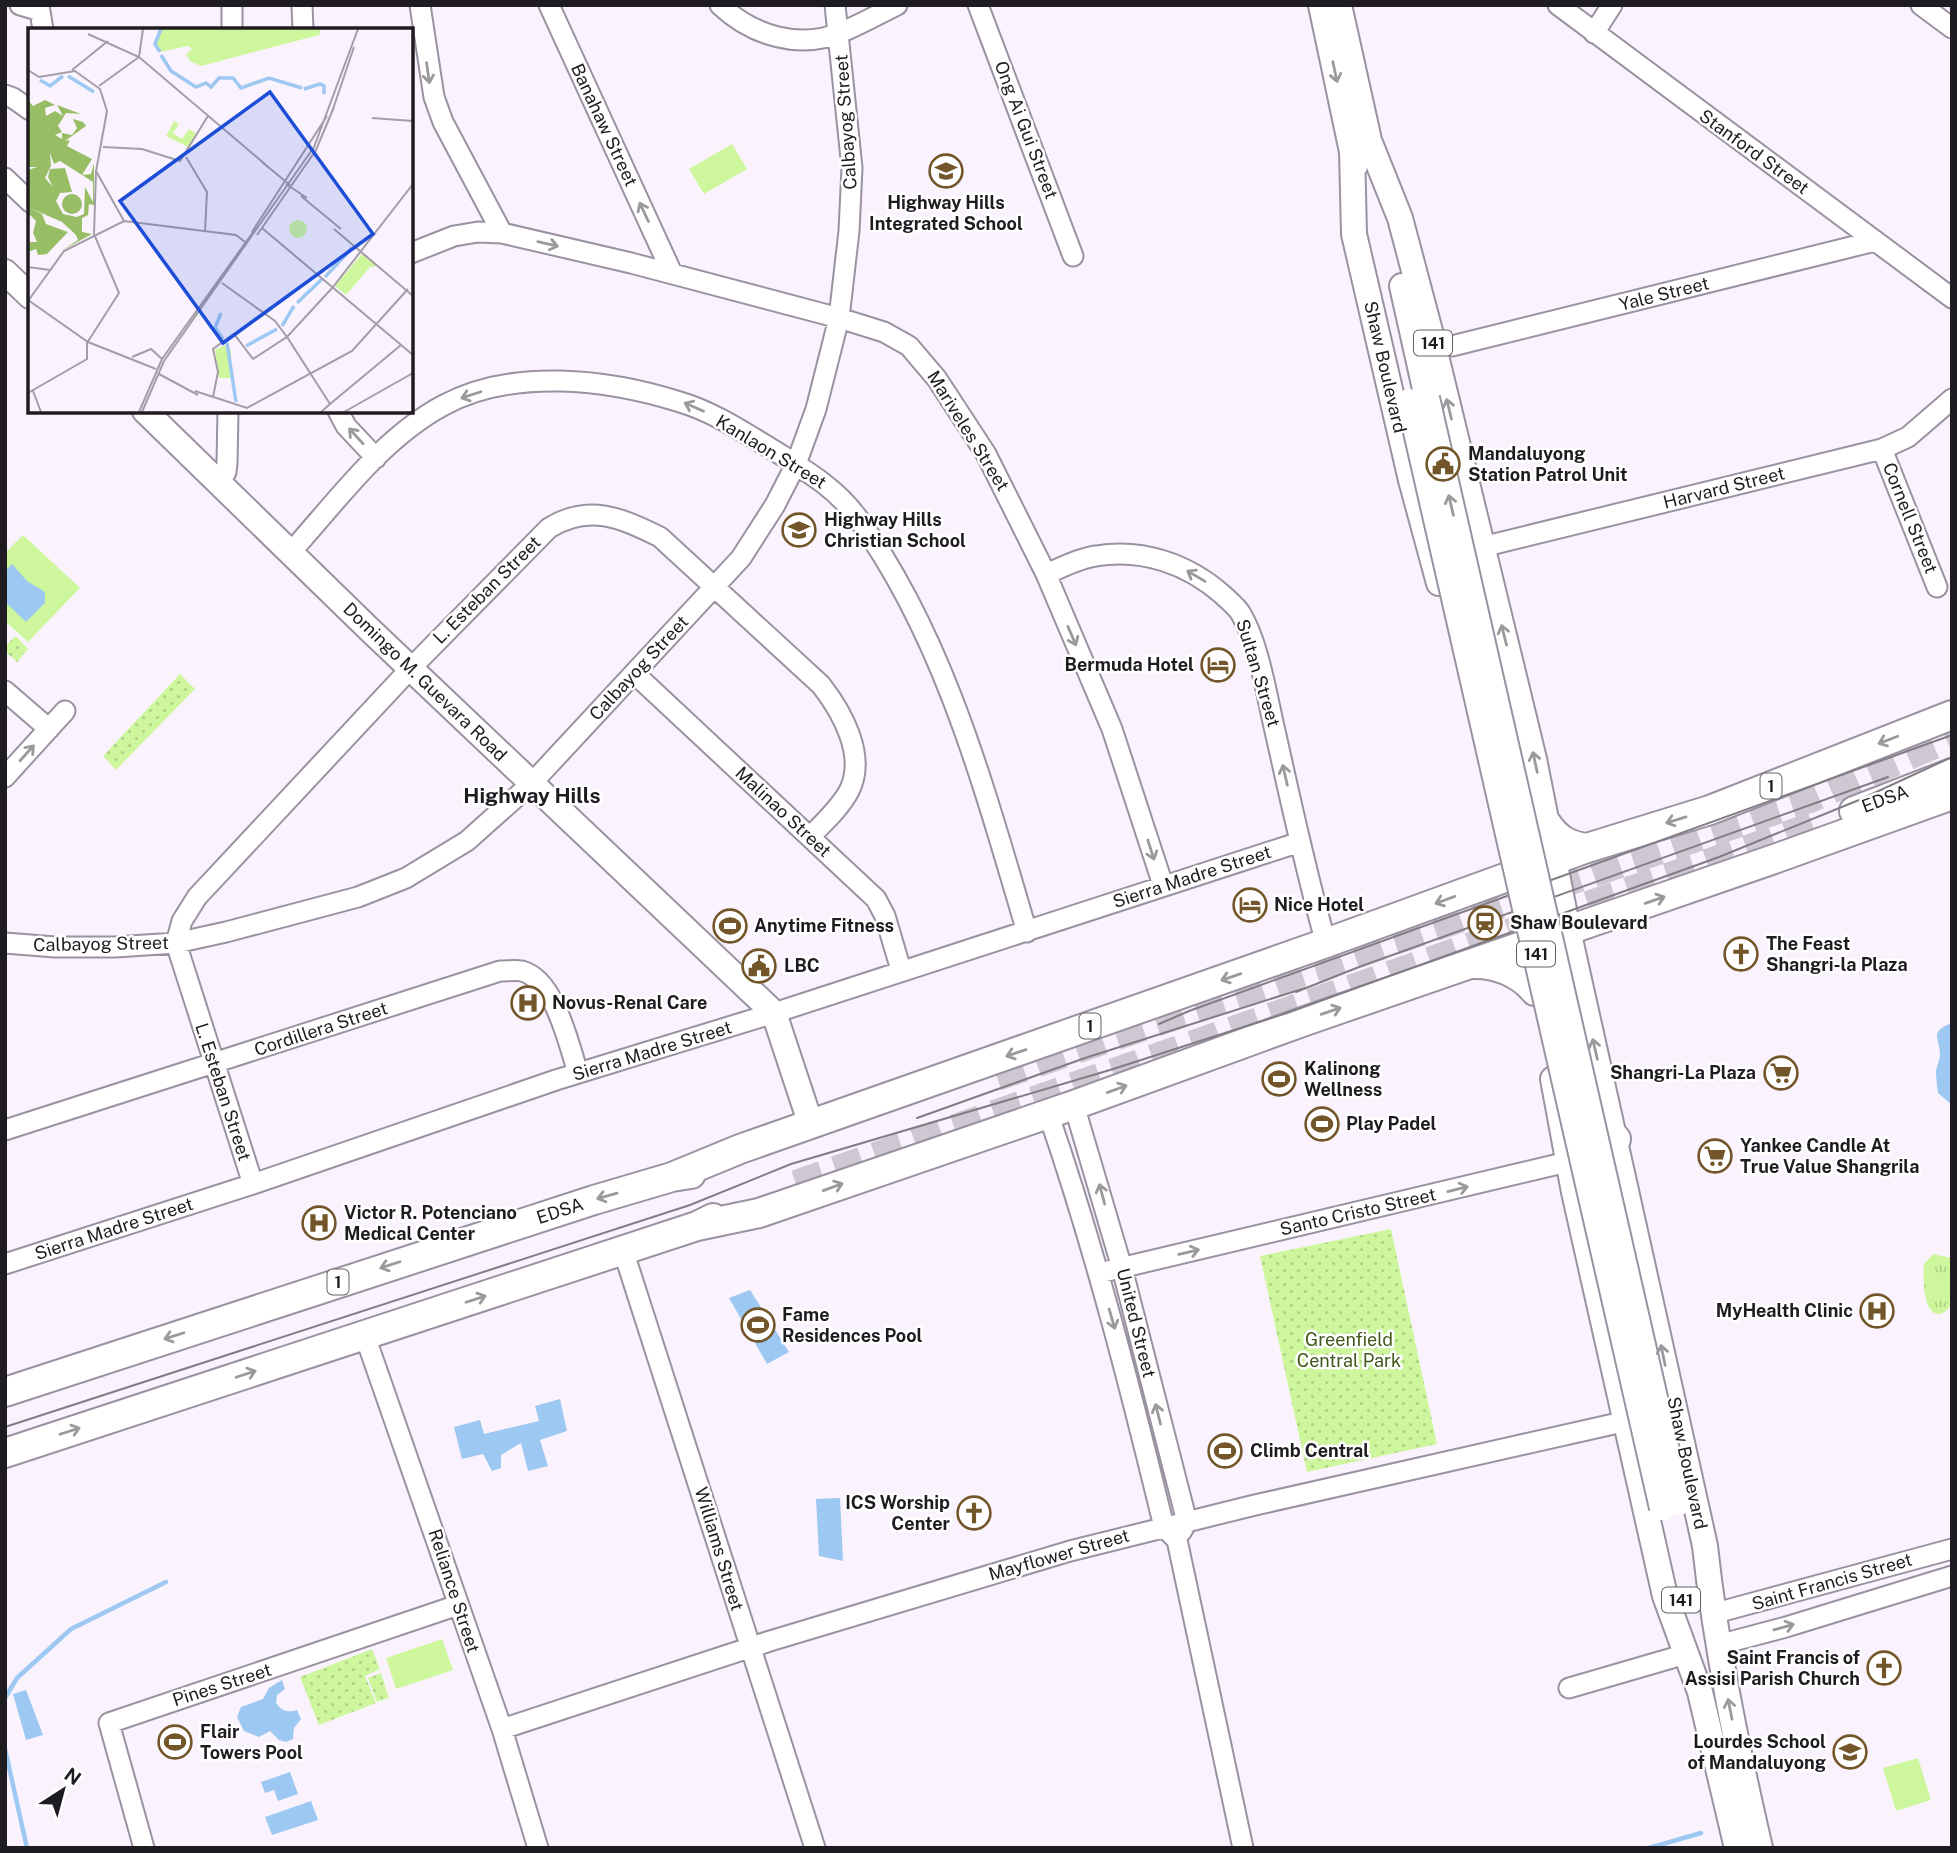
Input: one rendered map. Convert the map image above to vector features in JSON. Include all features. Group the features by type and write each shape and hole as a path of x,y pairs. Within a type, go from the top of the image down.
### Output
{"highway":[{"path":"1454,543 1495,706 1531,868 1520,882 1529,893 1546,937 1578,1077 1598,1120 1617,1145"},
{"name":"1","path":"672,1177 740,1149 1326,943 1587,848 1710,810 1952,715"},
{"name":"EDSA","path":"1818,824 1952,773"},
{"path":"5,1452 697,1226 759,1213 1064,1120 1469,964 1952,795"},
{"path":"1547,824 1560,839 1576,847 1587,848"},
{"path":"1469,964 1485,964 1505,969 1521,977 1535,991"},
{"name":"EDSA","path":"5,1392 594,1200 672,1177 747,1165 997,1077"},
{"path":"697,1226 755,1198 796,1184"}],"main road":[{"name":"Shaw Boulevard","path":"1321,5 1361,146 1671,1505"},
{"name":"Shaw Boulevard","path":"1339,5 1361,146 1354,234 1408,467 1454,543"},
{"name":"Shaw Boulevard","path":"1361,146 1400,218 1454,543"},
{"path":"5,272 28,294"},
{"name":"Domingo M. Guevara Road","path":"147,413 218,484 775,1013 811,1125"},
{"name":"141","path":"1495,706 1547,824 1531,868 1546,937 1535,991 1574,1192 1665,1596 1700,1692"},
{"name":"Shaw Boulevard","path":"1617,1145 1704,1546 1712,1614 1760,1848"},
{"path":"1574,1192 1588,1180 1597,1177 1615,1176 1624,1179"},
{"name":"141","path":"1671,1505 1712,1614"},
{"name":"141","path":"1671,1505 1700,1692 1737,1848"}],"street":[{"path":"20,5 40,11 43,28"},
{"path":"232,5 232,28"},
{"path":"302,5 303,28"},
{"path":"420,5 428,74 434,97 443,122 502,233"},
{"name":"Banahaw Street","path":"549,5 672,274"},
{"path":"720,5 746,25 778,38 808,40 840,33 897,5"},
{"name":"Calbayog Street","path":"5,943 55,947 115,947 176,943 358,897 406,878 467,841 532,783 741,558 775,505 796,464 816,409 839,318 849,231 852,167 835,5"},
{"name":"Ong Ai Gui Street","path":"978,5 1073,256"},
{"name":"Stanford Street","path":"1558,5 1952,298"},
{"path":"1594,33 1612,5"},
{"path":"1921,5 1952,28"},
{"path":"5,95 28,109"},
{"path":"5,178 28,200"},
{"name":"Mariveles Street","path":"413,252 454,236 478,232 502,233 631,263 839,318 884,332 909,346 924,360 986,454 1046,574 1112,729 1163,885"},
{"name":"Yale Street","path":"1452,346 1875,241"},
{"path":"631,263 659,244"},
{"name":"Kanlaon Street","path":"291,552 376,458 437,409 469,394 522,384 579,382 618,387 682,402 718,418 796,464 835,491 857,517 909,604 943,678 971,753 1027,932"},
{"name":"Harvard Street","path":"1454,543 1882,449 1908,437 1952,399"},
{"path":"218,484 226,472 228,413"},
{"path":"339,413 346,426 376,458"},
{"name":"Cornell Street","path":"1882,449 1937,587"},
{"name":"L. Esteban Street","path":"253,1184 176,943 187,909 411,668 549,528 565,518 590,514 609,516 660,537 821,684 835,702 850,735 855,775 848,792 810,837"},
{"name":"Sultan Street","path":"1046,574 1095,556 1146,555 1170,562 1197,576 1240,612 1265,685 1326,943"},
{"name":"Malinao Street","path":"635,674 876,899 885,916 901,970"},
{"path":"5,691 49,729"},
{"path":"5,777 65,711"},
{"name":"Sierra Madre Street","path":"5,1264 253,1184 578,1073 775,1013 1300,842"},
{"name":"Cordillera Street","path":"5,1130 500,971 523,971 541,983 558,1012 578,1073"},
{"name":"United Street","path":"1064,1120 1122,1268 1187,1522"},
{"name":"United Street","path":"1064,1120 1099,1273 1170,1533 1243,1848"},
{"name":"Santo Cristo Street","path":"1099,1273 1569,1162 1617,1145"},
{"name":"Williams Street","path":"624,1250 815,1848"},
{"name":"Reliance Street","path":"365,1336 502,1729 538,1848"},
{"name":"Mayflower Street","path":"502,1729 1058,1554 1170,1533 1187,1522 1627,1421"},
{"name":"Saint Francis Street","path":"1712,1614 1952,1549"},
{"name":"Saint Francis Street","path":"1718,1645 1952,1576"},
{"name":"Pines Street","path":"144,1848 109,1723 457,1605"},
{"path":"1569,1688 1686,1654"}],"green space":[{"path":"732,144 747,169 704,194 689,169"},
{"path":"23,535 80,588 28,642 5,621 5,553"},
{"path":"16,636 28,649 17,662 5,651 8,643"},
{"path":"180,674 195,689 116,770 103,756"},
{"name":"Greenfield Central Park","path":"1391,1229 1437,1444 1307,1472 1260,1256"},
{"path":"1933,1254 1952,1258 1952,1300 1948,1309 1939,1314 1929,1308 1924,1284 1924,1264"},
{"path":"442,1639 453,1670 396,1689 386,1658"},
{"path":"372,1649 380,1669 365,1676 376,1703 319,1725 300,1677"},
{"path":"381,1673 389,1698 377,1702 368,1678"},
{"path":"1918,1758 1931,1800 1896,1811 1883,1768"}],"water":[{"path":"12,564 27,581 45,592 45,603 26,622 5,602 5,571"},
{"path":"1952,1023 1952,1105 1938,1093 1936,1071 1940,1054 1938,1032"},
{"name":"Fame Residences Pool","path":"750,1290 789,1352 767,1364 729,1298"},
{"path":"560,1399 567,1431 540,1440 548,1466 528,1471 521,1443 501,1455 501,1468 492,1471 483,1454 462,1459 454,1427 480,1420 484,1434 539,1421 535,1406"},
{"path":"840,1498 843,1561 819,1556 816,1499"},
{"path":"282,1680 285,1689 277,1695 276,1703 285,1711 297,1710 301,1719 294,1728 293,1739 286,1742 279,1740 270,1731 259,1737 244,1731 237,1717 241,1707 263,1699 269,1688"},
{"path":"26,1690 43,1735 26,1740 13,1694"},
{"path":"290,1772 298,1794 278,1801 274,1790 265,1793 261,1782"},
{"path":"311,1801 318,1820 272,1835 265,1817"}],"waterway":[{"path":"5,1698 17,1678 71,1629 166,1582"},
{"path":"5,1749 27,1848"},
{"path":"1649,1848 1701,1833"}],"tunnel":[{"path":"997,1077 1810,799 1952,737"},
{"path":"796,1184 1818,824"}],"tram line":[{"path":"1159,1024 1952,735"},
{"path":"5,1427 690,1205 791,1164 1110,1070 1287,1013 1719,857 1859,800 1952,757"},
{"path":"1296,992 1888,777"},
{"path":"917,1118 1085,1058 1305,988"}],"place":[{"name":"Highway Hills Integrated School","path":"946,171"},
{"name":"Mandaluyong Station Patrol Unit","path":"1443,464"},
{"name":"Highway Hills Christian School","path":"799,530"},
{"name":"Bermuda Hotel","path":"1218,665"},
{"name":"Nice Hotel","path":"1250,905"},
{"name":"Shaw Boulevard","path":"1485,923"},
{"name":"Anytime Fitness","path":"730,926"},
{"name":"The Feast Shangri-la Plaza","path":"1741,954"},
{"name":"LBC","path":"759,966"},
{"name":"Novus-Renal Care","path":"528,1003"},
{"name":"Shangri-La Plaza","path":"1781,1073"},
{"name":"Kalinong Wellness","path":"1279,1079"},
{"name":"Play Padel","path":"1322,1124"},
{"name":"Yankee Candle At True Value Shangrila","path":"1715,1156"},
{"name":"Victor R. Potenciano Medical Center","path":"319,1223"},
{"name":"MyHealth Clinic","path":"1877,1311"},
{"name":"Fame Residences Pool","path":"758,1325"},
{"name":"Climb Central","path":"1225,1451"},
{"name":"ICS Worship Center","path":"974,1513"},
{"name":"Saint Francis of Assisi Parish Church","path":"1884,1668"},
{"name":"Flair Towers Pool","path":"175,1742"},
{"name":"Lourdes School of Mandaluyong","path":"1850,1752"}],"district":[{"name":"Highway Hills","path":"532,796"}]}
